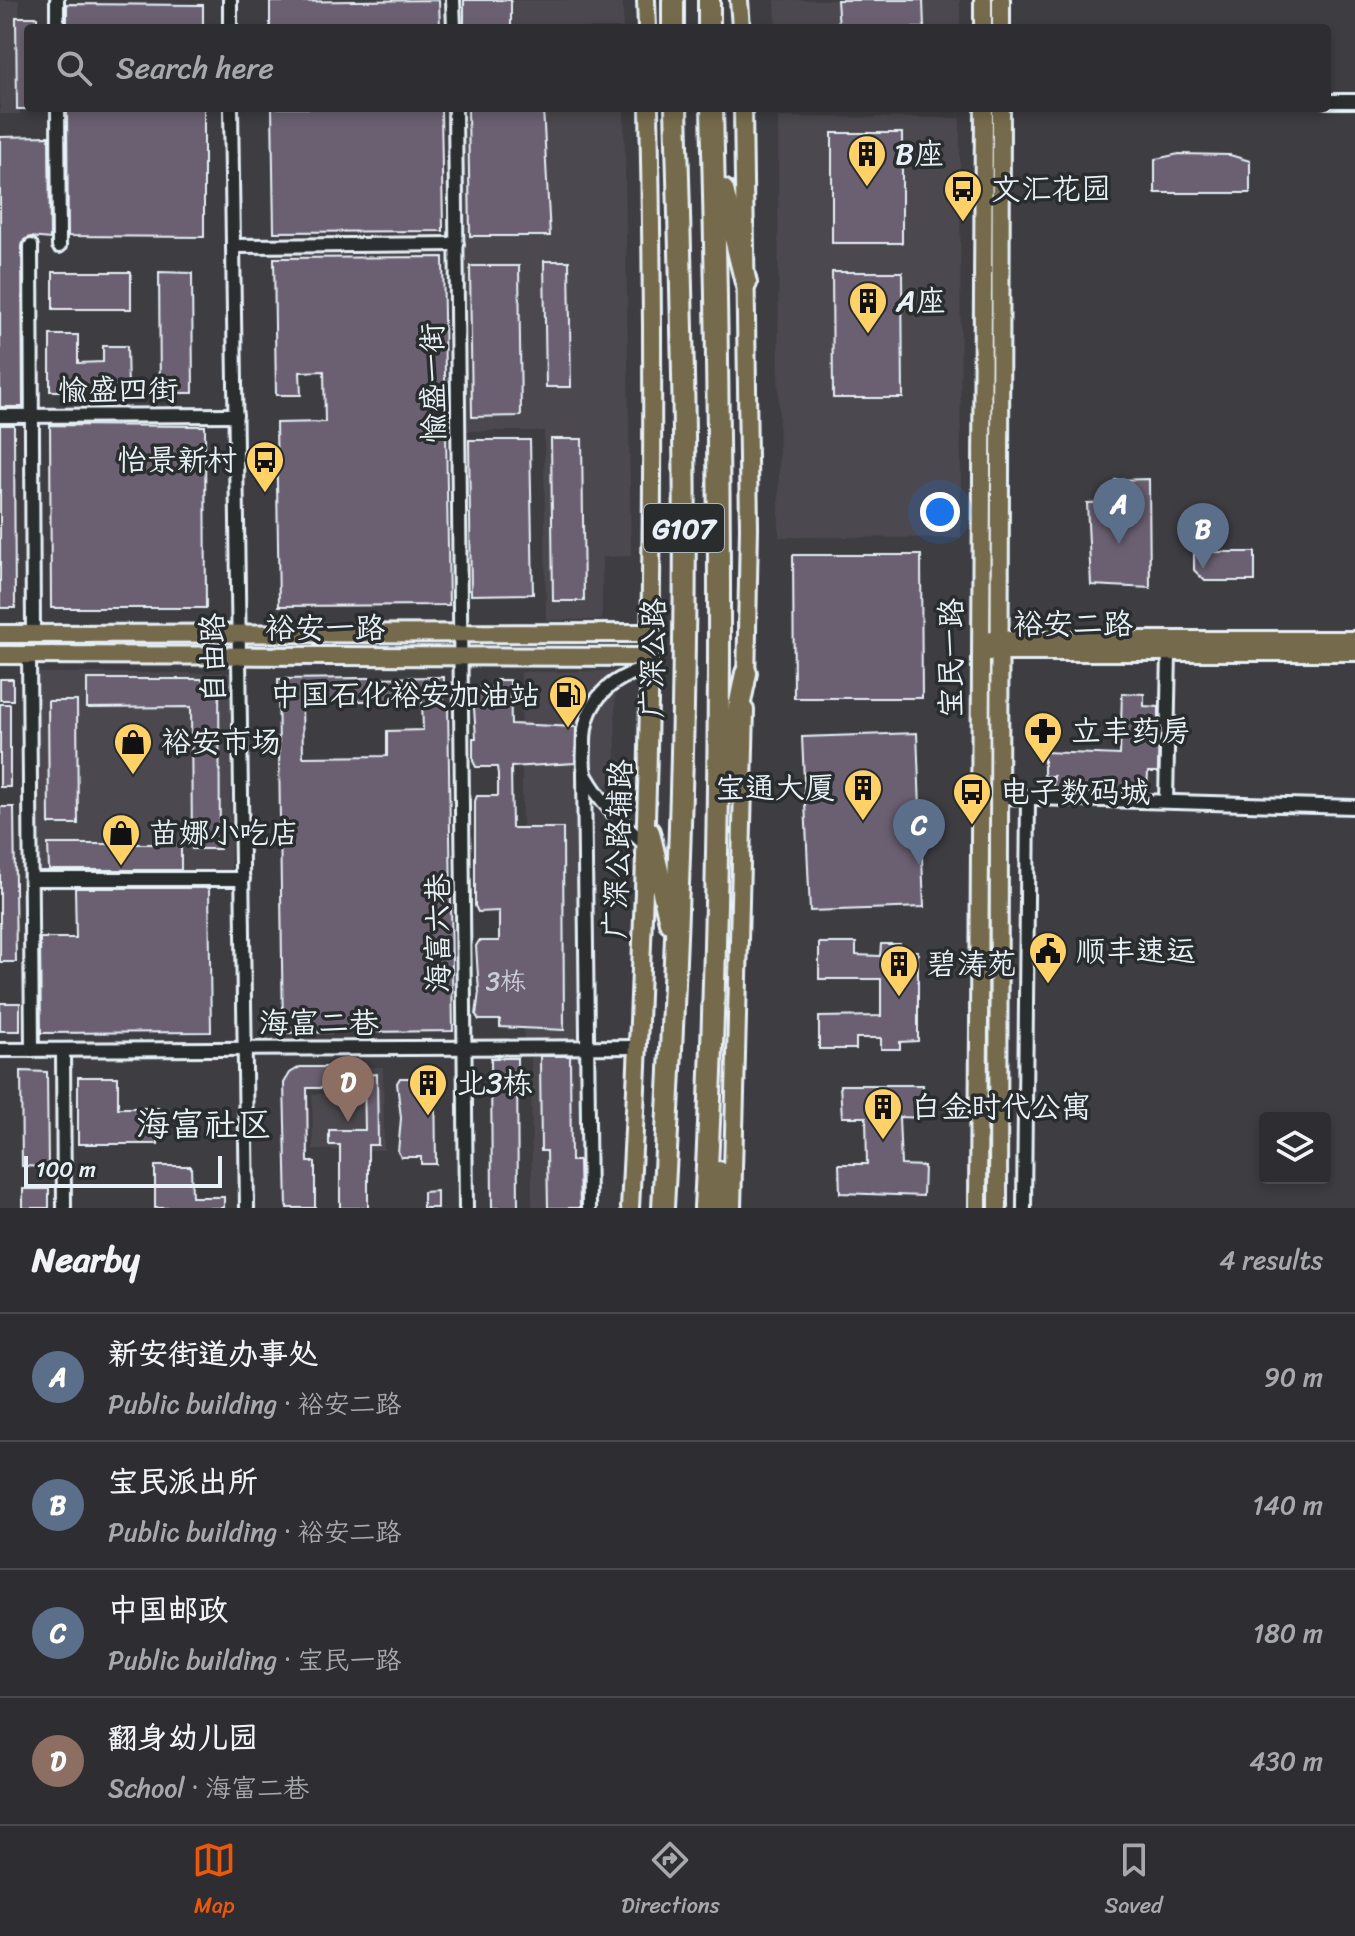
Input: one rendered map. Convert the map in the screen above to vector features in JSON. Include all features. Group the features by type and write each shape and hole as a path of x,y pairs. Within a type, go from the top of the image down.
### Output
{"highway":[{"path":"673,0 673,24"},
{"path":"709,0 709,24"},
{"name":"广深公路","path":"663,1208 676,948 684,608 683,380 676,112"},
{"name":"G107","path":"712,112 719,378 713,1046 720,1206"},
{"path":"713,150 746,283"},
{"path":"717,818 746,673"},
{"path":"648,839 676,948"}],"main road":[{"path":"646,0 647,24"},
{"path":"739,0 741,24"},
{"path":"983,0 983,24"},
{"path":"1001,0 1001,24"},
{"name":"广深公路辅路","path":"630,1208 648,839 655,378 649,112"},
{"path":"720,1206 746,673 749,528 743,112"},
{"name":"宝民一路","path":"978,1208 984,112"},
{"name":"宝民一路","path":"998,1208 1001,112"},
{"name":"裕安一路","path":"0,634 650,633"},
{"name":"裕安二路","path":"979,645 985,652 1000,646 1355,640"},
{"name":"裕安二路","path":"1000,646 1169,652 1355,652"},
{"name":"裕安一路","path":"0,655 462,657 650,662"}],"street":[{"path":"57,0 57,24"},
{"path":"230,0 230,24"},
{"path":"453,0 454,24"},
{"path":"1331,101 1355,101"},
{"path":"58,112 59,246"},
{"name":"自由路","path":"231,112 247,1208"},
{"name":"愉盛一街","path":"455,112 462,657"},
{"path":"743,131 752,112"},
{"path":"233,246 457,244"},
{"path":"31,246 33,634"},
{"name":"愉盛四街","path":"0,416 236,415"},
{"path":"1166,801 1169,652"},
{"path":"29,655 32,1050"},
{"name":"海富六巷","path":"462,657 466,1208"},
{"path":"589,1208 583,723 595,700 614,682 650,662"},
{"path":"584,772 606,805 648,839"},
{"path":"997,797 1355,807"},
{"path":"1024,1208 1028,797"},
{"path":"31,879 243,879"},
{"name":"海富二巷","path":"0,1050 639,1047"},
{"path":"63,1050 64,1208"}],"shaded area":[{"path":"0,0 19,0 20,114 0,114"},
{"path":"461,0 623,0 623,24 461,24"},
{"path":"775,0 960,0 960,24 776,24"},
{"path":"462,112 624,112 631,556 602,557 602,620 546,620 544,431 465,431"},
{"path":"778,117 960,118 961,538 779,537"},
{"path":"615,671 616,786 583,786 584,1043 524,1043 521,672"},
{"name":"裕安市场","path":"35,673 230,673 231,879 36,879"},
{"path":"531,1055 584,1055 586,1208 532,1208"},
{"path":"347,1067 383,1067 384,1150 313,1150 312,1094 347,1094"}],"building":[{"path":"439,0 440,24 270,24 270,2"},
{"path":"464,0 511,0 511,24 464,24"},
{"path":"837,0 923,0 924,24 839,24"},
{"path":"67,4 203,5 203,24 67,24"},
{"path":"16,17 37,17 37,24 24,24 24,109 17,109"},
{"path":"67,112 204,112 204,237 68,236"},
{"path":"272,112 441,112 443,231 274,232"},
{"path":"468,112 543,112 550,236 470,236"},
{"name":"B座","path":"832,133 902,133 902,243 832,243"},
{"path":"49,136 50,239 30,237 24,240 22,246 23,407 0,407 0,137"},
{"path":"1179,154 1230,155 1250,161 1250,193 1155,193 1155,159"},
{"path":"443,257 449,605 279,606 276,423 325,422 324,371 300,372 301,395 276,395 274,258"},
{"path":"544,261 569,261 571,387 546,387"},
{"path":"470,266 519,266 521,416 472,417"},
{"path":"53,272 131,272 131,309 53,309"},
{"path":"159,272 192,273 193,393 160,393"},
{"name":"A座","path":"832,272 902,272 903,398 833,398"},
{"path":"50,335 78,335 78,363 103,362 103,346 127,346 128,391 50,391"},
{"path":"0,425 14,425 15,608 0,608"},
{"path":"50,425 205,426 206,608 51,608"},
{"path":"551,439 582,439 584,601 553,601"},
{"path":"469,440 530,440 533,594 471,595"},
{"path":"1149,479 1150,588 1091,585 1087,503 1116,502 1115,480"},
{"path":"1194,539 1211,539 1211,552 1255,552 1255,581 1205,581 1194,570"},
{"path":"793,555 921,555 922,698 794,698"},
{"path":"444,677 444,704 448,704 453,1031 283,1033 278,679","holes":["422,700 423,730 387,731 387,756 303,757 302,702"]},
{"path":"0,679 13,679 13,700 0,700"},
{"path":"87,679 219,679 220,849 192,849 191,707 87,708"},
{"path":"496,680 510,680 511,724 576,727 575,763 511,767 512,828 563,828 564,1030 500,1027 500,1020 479,1020 476,1015 479,992 476,946 479,941 499,941 499,911 478,912 475,906 475,801 477,796 498,796 498,774 497,767 476,767 473,761 473,738 476,738 473,693 476,688 496,688"},
{"path":"1122,693 1144,694 1144,706 1159,707 1158,772 1148,772 1147,792 1053,789 1054,776 1044,776 1044,752 1120,755"},
{"path":"48,701 77,701 78,824 49,824"},
{"path":"0,704 10,704 10,787 0,787"},
{"name":"宝通大厦","path":"917,733 924,907 810,911 802,737"},
{"path":"0,807 14,807 16,962 0,962"},
{"path":"48,844 181,844 181,870 49,870"},
{"path":"75,888 209,888 211,1032 41,1033 40,938 76,938"},
{"name":"碧涛苑","path":"819,943 856,943 856,955 880,956 881,944 900,944 900,951 918,951 918,1041 900,1042 900,1049 881,1049 881,1038 856,1038 856,1049 819,1049 819,1017 881,1016 881,979 819,979"},
{"path":"0,1003 20,1003 20,1031 0,1031"},
{"path":"540,1056 570,1056 571,1161 579,1161 580,1208 548,1208 547,1151 541,1151"},
{"path":"491,1058 517,1058 518,1208 492,1208"},
{"path":"300,1067 341,1067 341,1088 307,1088 308,1162 315,1162 315,1208 287,1208 284,1083 290,1073"},
{"name":"北3栋","path":"421,1070 435,1070 436,1164 421,1164 421,1157 401,1157 398,1152 401,1118 397,1083 400,1078 421,1078"},
{"path":"21,1071 47,1072 48,1167 22,1166"},
{"path":"377,1074 378,1145 368,1145 368,1208 340,1208 340,1145 329,1145 329,1130 365,1130 364,1075"},
{"path":"78,1077 118,1077 118,1108 158,1108 158,1144 78,1144"},
{"name":"白金时代公寓","path":"840,1085 923,1085 925,1118 899,1117 901,1165 924,1166 923,1196 840,1193 839,1164 867,1164 866,1117 842,1117"},
{"path":"155,1166 191,1166 192,1197 224,1197 224,1208 155,1208"},
{"path":"23,1189 49,1189 49,1208 23,1208"},
{"path":"437,1191 437,1208 423,1208 423,1192"}],"place":[{"name":"B座","path":"867,188"},
{"name":"文汇花园","path":"963,223"},
{"name":"A座","path":"868,335"},
{"name":"怡景新村","path":"265,494"},
{"name":"新安街道办事处","path":"1119,544"},
{"name":"宝民派出所","path":"1203,569"},
{"name":"中国石化裕安加油站","path":"568,729"},
{"name":"立丰药房","path":"1043,765"},
{"name":"裕安市场","path":"133,776"},
{"name":"宝通大厦","path":"863,822"},
{"name":"电子数码城","path":"972,826"},
{"name":"中国邮政","path":"919,865"},
{"name":"苗娜小吃店","path":"121,867"},
{"name":"顺丰速运","path":"1048,985"},
{"name":"碧涛苑","path":"899,998"},
{"name":"北3栋","path":"428,1117"},
{"name":"翻身幼儿园","path":"348,1122"},
{"name":"白金时代公寓","path":"883,1141"}],"district":[{"name":"海富社区","path":"204,1125"}]}
